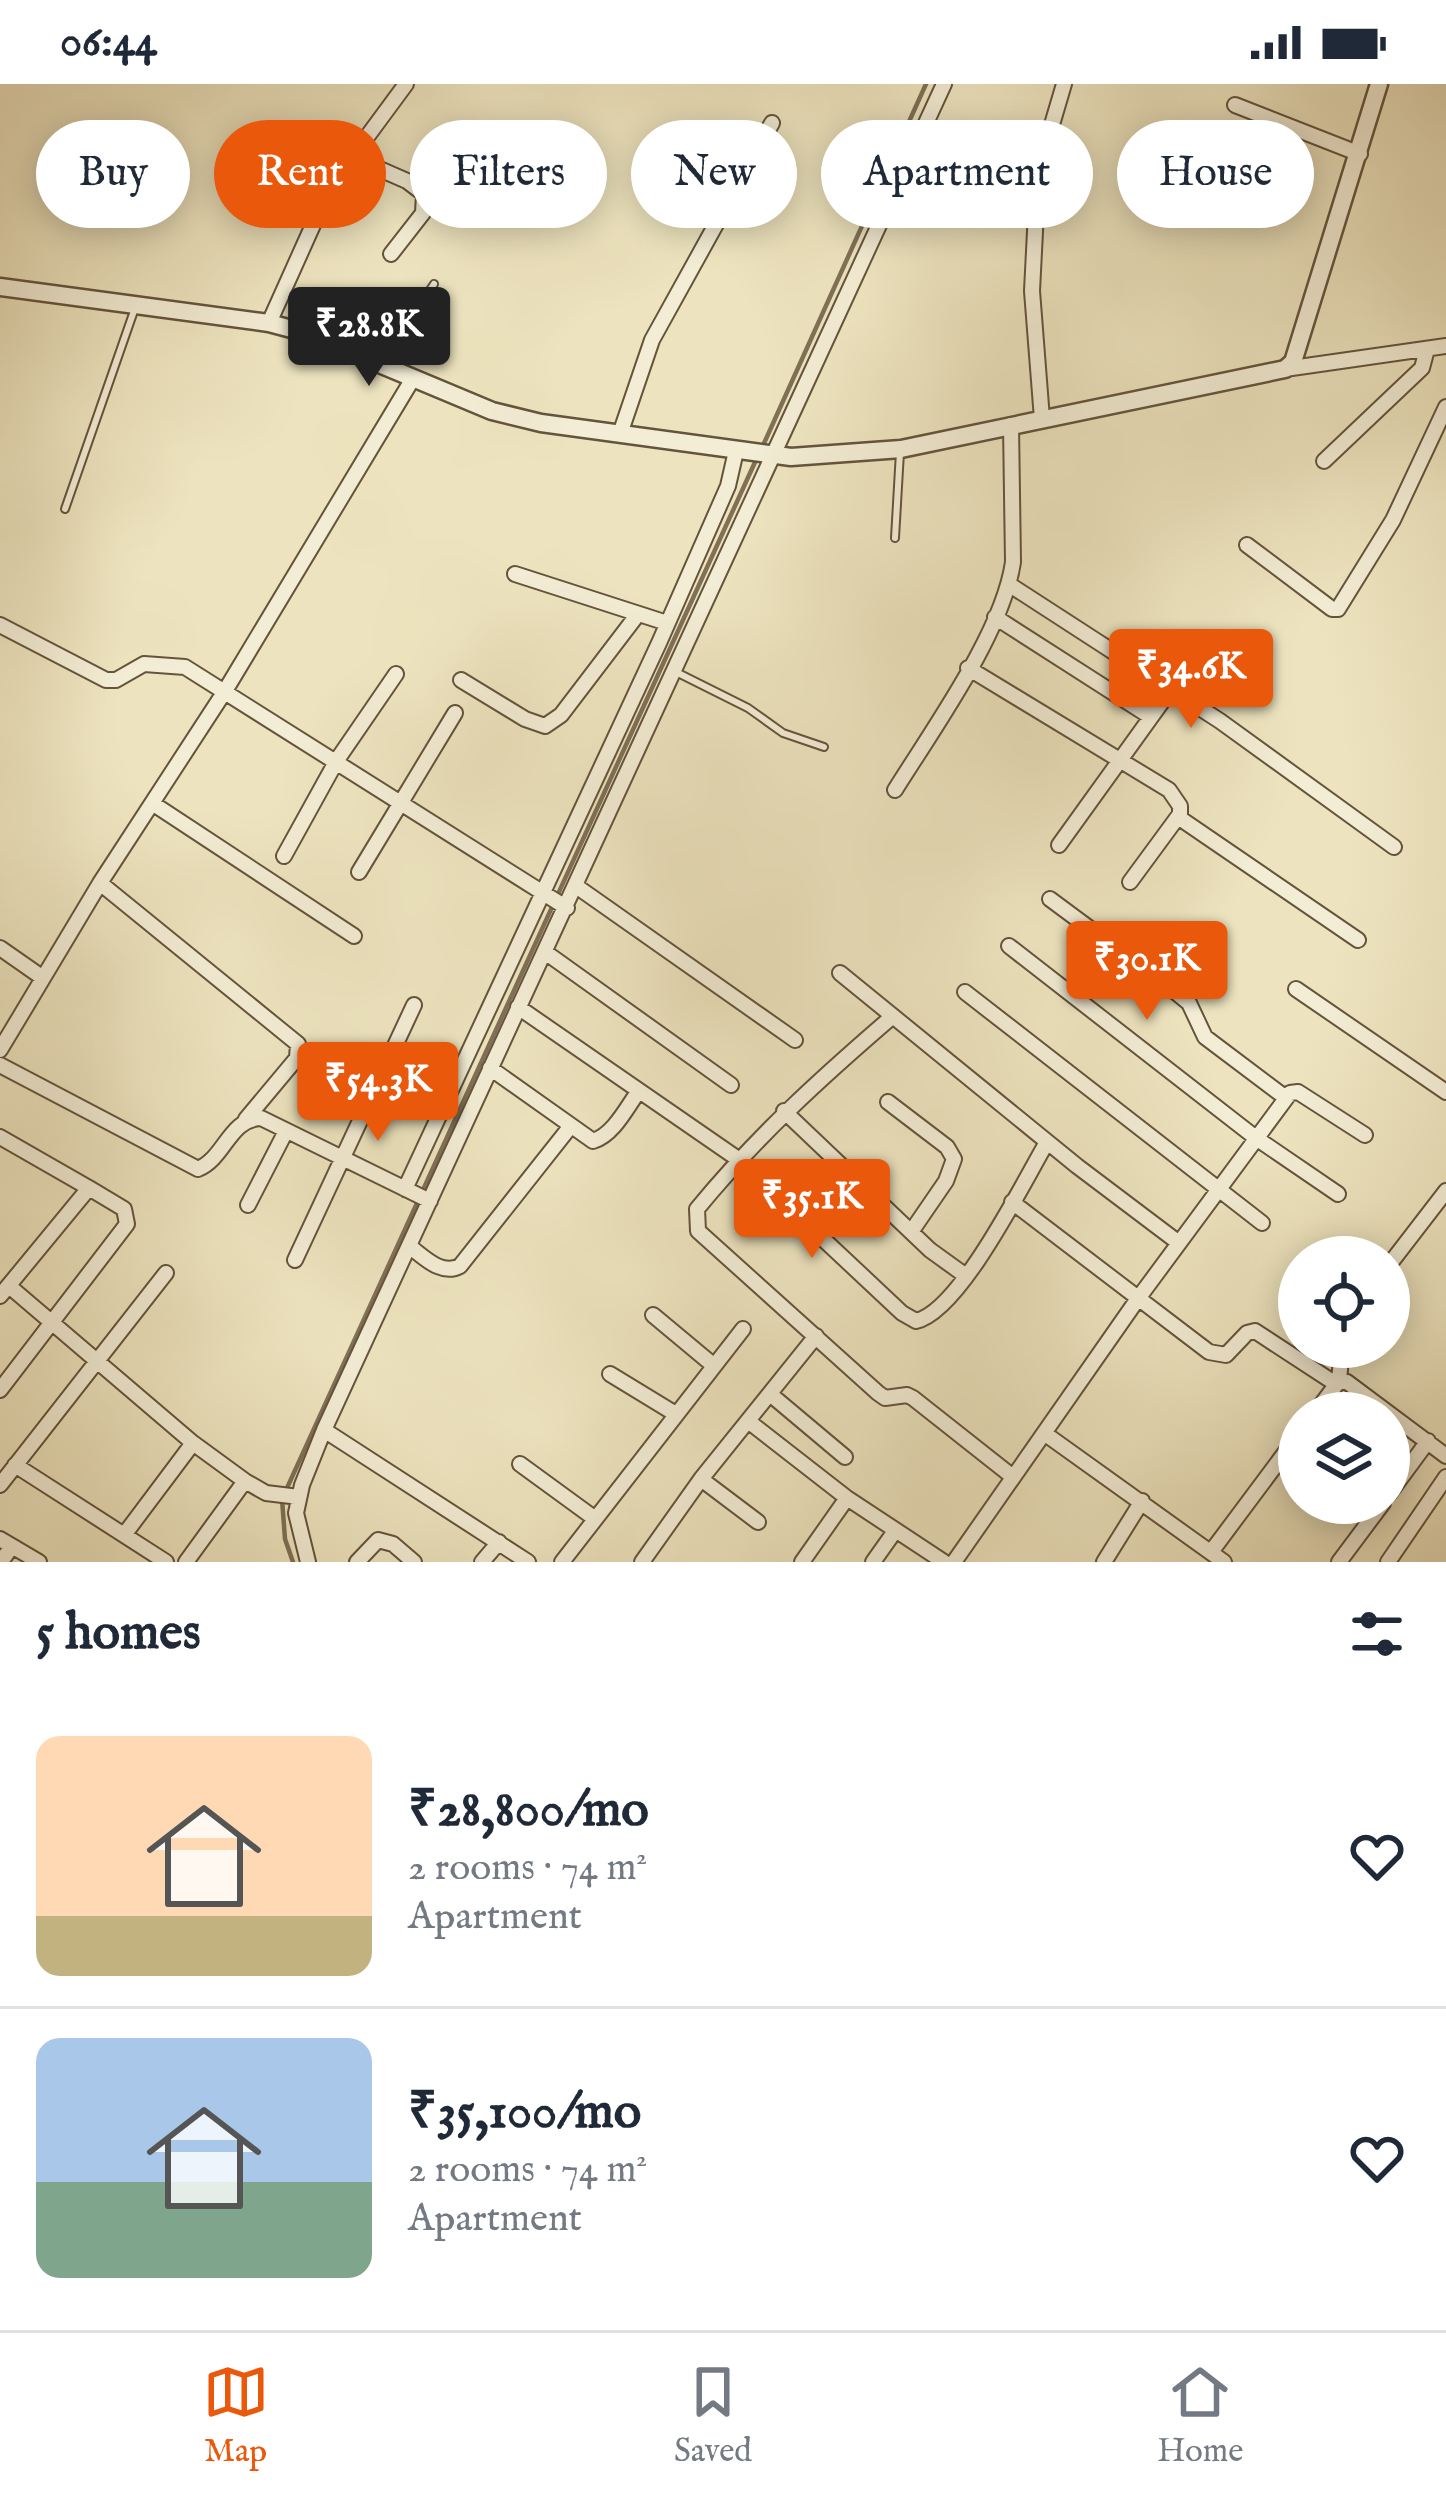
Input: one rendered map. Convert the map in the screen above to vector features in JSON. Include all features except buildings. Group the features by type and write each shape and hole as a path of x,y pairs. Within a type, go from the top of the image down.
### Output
{"street":[{"path":"380,120 406,84"},
{"path":"418,1195 490,1068 545,952 555,900 576,886 770,454 944,84"},
{"path":"1042,419 1033,328 1038,172 1064,84"},
{"path":"1286,369 1360,154 1379,84"},
{"path":"1235,105 1360,154"},
{"path":"386,172 424,194 423,213 391,254"},
{"path":"269,323 312,228"},
{"path":"620,434 652,340 714,228"},
{"path":"0,287 269,323 303,332 492,411 541,423 770,454 838,456 901,449 1286,369 1446,346"},
{"path":"1324,460 1422,368 1427,349"},
{"path":"0,1050 100,883 225,691 412,380"},
{"path":"1247,545 1332,609 1340,608 1394,520 1446,407"},
{"path":"895,790 968,668 1010,585 1011,425"},
{"path":"308,1562 296,1496 409,1246 418,1195 555,900 739,451"},
{"path":"514,574 668,623"},
{"path":"1010,585 1172,688 1394,847"},
{"path":"461,680 524,719 545,726 561,716 638,614"},
{"path":"995,617 1151,717"},
{"path":"0,625 106,680 116,680 137,665 185,667 555,900"},
{"path":"968,668 1121,758 1176,797 1178,818 1130,882"},
{"path":"284,856 337,760 396,674"},
{"path":"1059,845 1172,688"},
{"path":"359,872 454,713"},
{"path":"152,803 354,935"},
{"path":"1178,818 1358,940"},
{"path":"0,1065 198,1169 210,1163 297,1058 298,1044 100,883"},
{"path":"576,886 795,1040"},
{"path":"1050,898 1190,1004 1205,1037 1286,1098"},
{"path":"1009,946 1256,1138 1339,1194"},
{"path":"0,948 43,978"},
{"path":"545,952 731,1085"},
{"path":"840,973 1179,1243"},
{"path":"1296,989 1446,1092"},
{"path":"965,992 1262,1223"},
{"path":"295,1260 415,1005"},
{"path":"518,1007 738,1159 910,1319 932,1315 966,1276 1047,1142"},
{"path":"893,1016 784,1111 738,1159 697,1209 698,1231 878,1393 885,1398 913,1398 1013,1477"},
{"path":"490,1068 592,1141 601,1140 638,1092"},
{"path":"954,1562 1136,1300 1286,1098 1298,1092 1365,1136"},
{"path":"888,1102 947,1147 954,1160 946,1181 911,1232"},
{"path":"784,1111 911,1232 966,1276"},
{"path":"245,1120 261,1118 418,1195"},
{"path":"409,1246 440,1268 460,1266 571,1127"},
{"path":"248,1205 286,1130"},
{"path":"0,1137 124,1209 127,1224 0,1390"},
{"path":"89,1188 4,1291 51,1322 245,1481 273,1495 296,1496"},
{"path":"1410,1238 1446,1191"},
{"path":"1012,1202 1136,1300 1217,1355 1226,1355 1247,1333 1256,1331 1338,1383 1347,1382 1446,1456"},
{"path":"0,1485 166,1273"},
{"path":"653,1315 712,1365"},
{"path":"562,1562 743,1329"},
{"path":"641,1562 816,1336"},
{"path":"1331,1392 1340,1368"},
{"path":"610,1374 674,1413"},
{"path":"770,1394 845,1457"},
{"path":"748,1421 847,1498 944,1562"},
{"path":"325,1430 528,1562"},
{"path":"1044,1433 1218,1557 1278,1466"},
{"path":"1410,1466 1428,1442"},
{"path":"124,1535 193,1443"},
{"path":"520,1464 594,1517"},
{"path":"15,1465 166,1562"},
{"path":"1388,1562 1446,1477"},
{"path":"701,1479 758,1522"},
{"path":"186,1562 245,1481"},
{"path":"802,1562 847,1498"},
{"path":"1104,1562 1142,1501"},
{"path":"1339,1562 1367,1524"},
{"path":"873,1562 895,1531"},
{"path":"357,1562 378,1540 393,1544 414,1562"},
{"path":"1,1562 6,1542 39,1562"},
{"path":"482,1562 499,1542"}],"lane":[{"path":"380,365 434,284"},
{"path":"65,509 135,308"},
{"path":"895,538 901,449"},
{"path":"672,671 748,708 783,733 824,747"}],"waterway":[{"path":"761,450 926,84"},
{"path":"293,1562 285,1539 282,1499 756,460"}]}
